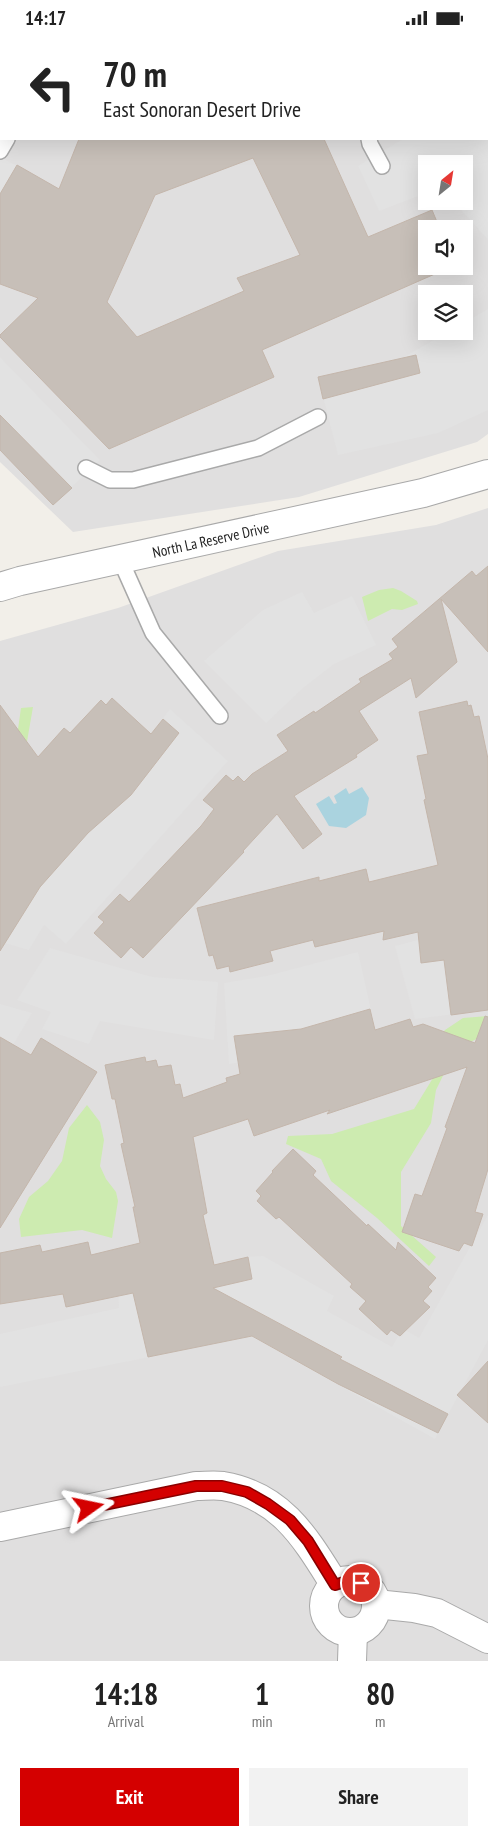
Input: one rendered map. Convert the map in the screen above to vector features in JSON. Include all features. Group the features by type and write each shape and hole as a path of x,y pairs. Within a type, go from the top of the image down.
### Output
{"street":[{"name":"North La Reserve Drive","path":"423,493 488,454"},
{"name":"North La Reserve Drive","path":"0,587 20,581 423,493 488,473"},
{"path":"0,1527 196,1486 222,1486 247,1492 290,1520 308,1541 335,1585"},
{"path":"347,1581 361,1583 371,1592 376,1604 375,1613 372,1621 361,1630 353,1632 339,1630 332,1625 327,1617 324,1609 325,1600 335,1585 347,1581"},
{"path":"376,1604 414,1608 437,1613 488,1639"},
{"path":"352,1661 353,1632"}],"lane":[{"path":"0,151 6,140"},
{"path":"369,140 382,165"},
{"path":"86,468 110,480 133,480 258,449 318,417"},
{"path":"120,559 153,633 220,716"}],"shaded area":[{"path":"0,140 488,140 488,434 477,442 299,497 73,532 0,462"},
{"path":"401,140 488,140 488,240 473,223 473,220 470,220 461,210 473,210 473,155 418,155 418,196 379,211 358,166"},
{"path":"0,157 40,178 0,249"},
{"path":"488,309 488,410 438,433 338,455 318,377 402,358 434,340 473,340 473,318"},
{"path":"0,357 100,460 53,505 0,450"},
{"path":"488,508 488,1661 0,1661 0,641 118,608 278,551 436,525"},
{"path":"302,592 314,613 352,596 376,645 334,664 304,687 266,723 204,661 263,610"},
{"path":"170,709 228,761 66,944 44,925 29,950 5,943 0,903 120,773"},
{"path":"488,931 488,1010 415,1019 395,946 422,939"},
{"path":"50,948 152,977 218,982 214,1040 100,1021 89,1044 42,1029 51,1012 17,1000"},
{"path":"358,952 376,1033 307,1051 229,1064 224,983 267,976"},
{"path":"0,1004 32,1013 0,1067"},
{"path":"488,1215 488,1340 435,1439 249,1335 249,1337 0,1387 0,1334 119,1308 118,1285 248,1257 263,1256 334,1296 327,1311 392,1347 399,1335 402,1337 405,1330 419,1338"}],"green space":[{"path":"393,588 417,601 418,604 402,610 392,609 368,621 362,597 379,590"},
{"path":"33,707 25,753 16,743 21,708"},
{"path":"488,1016 488,1037 478,1038 455,1051 436,1090 431,1123 401,1172 401,1226 436,1257 429,1266 377,1218 331,1181 321,1159 286,1144 288,1136 332,1134 414,1109 433,1078 437,1041 445,1030 463,1018"},
{"path":"87,1105 100,1122 104,1140 100,1166 106,1179 116,1192 118,1201 112,1238 82,1230 21,1237 19,1219 29,1197 48,1181 62,1161 69,1128"}],"water":[{"path":"362,787 369,798 366,815 346,828 329,826 316,804 329,796 334,804 337,803 334,796 346,788 349,794"}],"building":[{"path":"79,140 324,140 368,237 432,210 436,220 418,220 418,275 433,275 262,350 274,377 109,449 0,337 38,298 0,284 0,194 17,165 59,189","holes":["253,158 300,255 237,278 244,291 137,337 107,302 155,195"]},
{"path":"416,355 420,373 323,399 318,377"},
{"path":"0,415 72,488 53,505 0,450"},
{"path":"488,566 488,652 441,599 457,662 416,698 411,678 359,711 378,740 356,755 357,757 294,796 322,834 303,849 277,814 244,852 143,958 131,947 121,958 94,933 104,922 98,917 120,894 129,902 201,826 214,809 203,800 226,775 233,781 238,776 244,782 252,774 288,751 277,735 314,711 315,713 361,682 359,679 393,659 389,654 398,647 392,639 472,571 476,576"},
{"path":"112,698 151,734 163,719 179,733 131,795 88,833 40,887 0,951 0,705 38,757 64,728 70,733 101,700 106,705"},
{"path":"467,701 468,706 471,705 474,717 479,716 488,759 488,1010 451,1015 444,960 421,963 418,932 383,940 384,931 315,947 313,940 270,951 273,961 230,972 229,966 217,969 213,955 209,956 197,908 319,877 319,881 366,869 369,882 438,865 417,756 428,754 419,712"},
{"path":"370,1009 375,1030 410,1019 413,1027 423,1024 475,1043 485,1016 488,1017 488,1169 475,1212 483,1214 472,1246 464,1243 459,1251 402,1232 415,1194 422,1196 467,1067 327,1114 330,1110 254,1136 248,1119 193,1137 207,1213 203,1215 214,1265 248,1257 252,1279 213,1288 342,1357 340,1359 448,1414 438,1433 338,1384 252,1336 148,1357 133,1293 66,1307 63,1294 0,1304 0,1253 40,1245 42,1252 88,1242 91,1255 140,1243 133,1207 135,1207 121,1144 124,1143 115,1099 112,1099 105,1065 145,1057 146,1062 156,1060 158,1067 171,1065 175,1085 180,1084 183,1098 227,1082 226,1078 240,1074 234,1036 301,1029"},
{"path":"0,1037 31,1055 41,1038 97,1072 0,1228"},
{"path":"293,1149 316,1171 313,1175 367,1226 368,1224 396,1250 398,1242 436,1278 428,1287 432,1291 423,1301 430,1307 400,1336 391,1330 387,1335 359,1309 366,1301 350,1287 352,1284 279,1217 276,1219 257,1201 261,1196 256,1191"},
{"path":"488,1361 488,1423 457,1395"}],"route":[{"path":"89,1508 196,1486 222,1486 247,1492 290,1520 308,1541 335,1585 343,1581 361,1583"}]}
